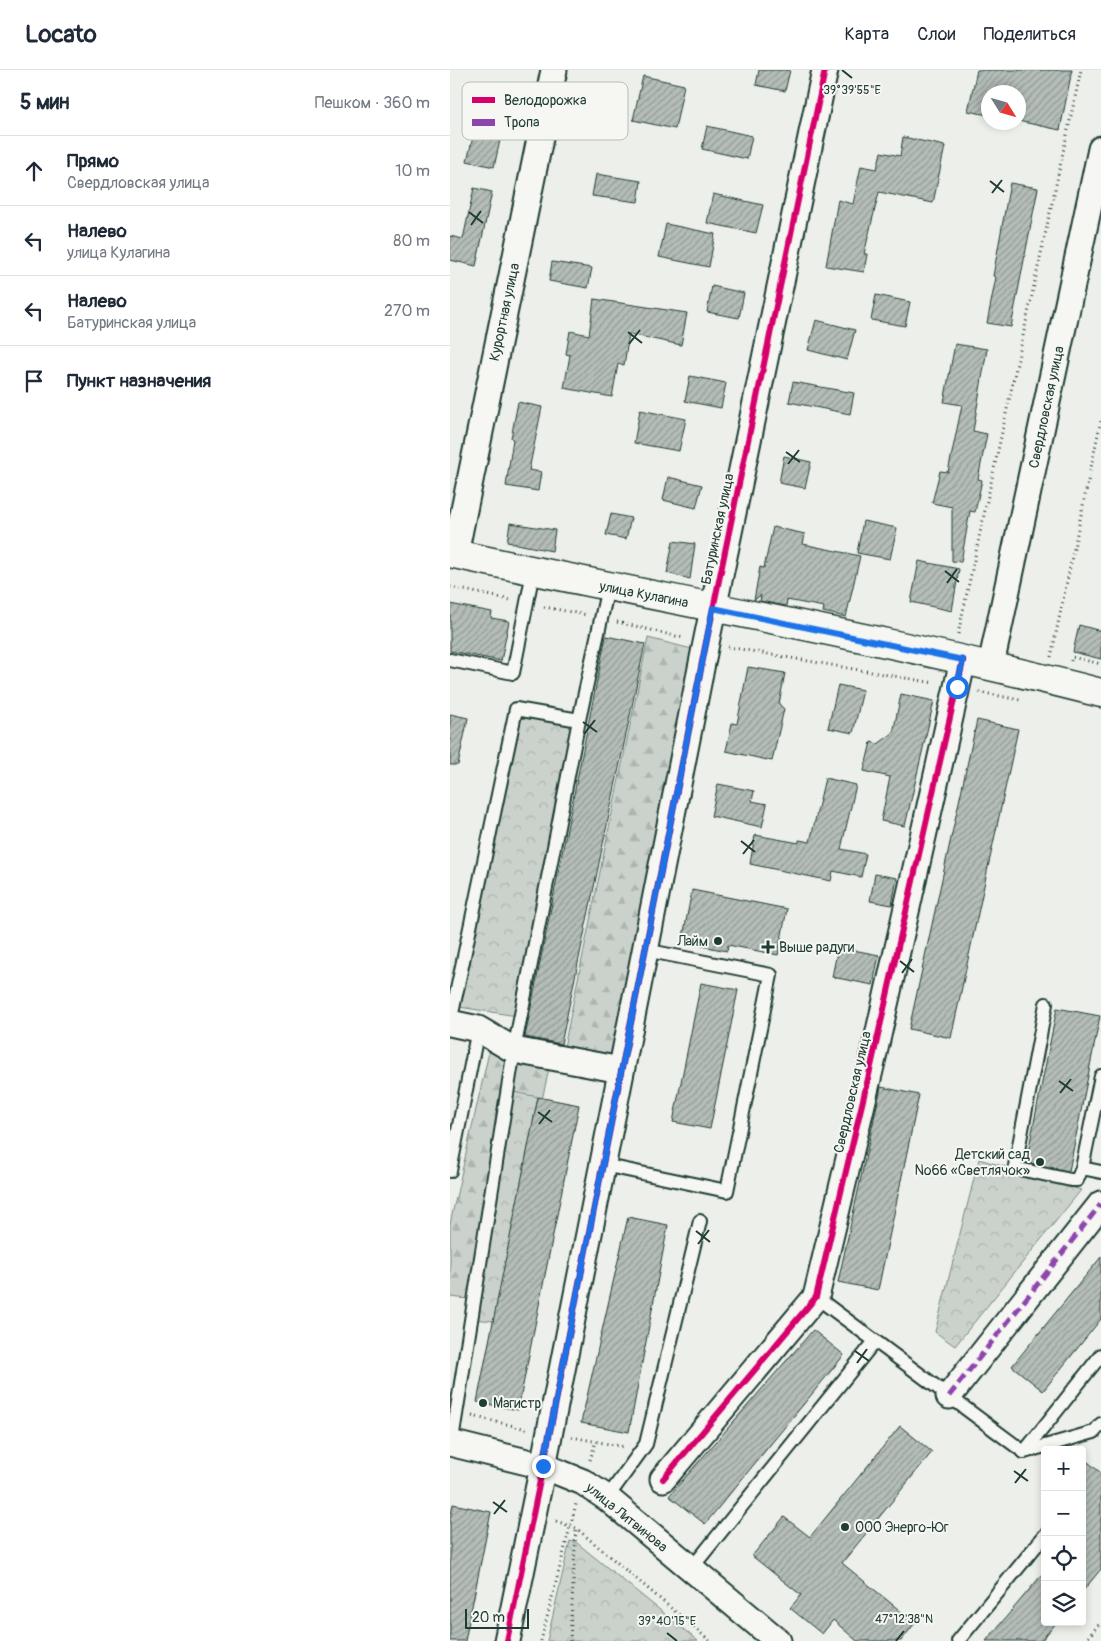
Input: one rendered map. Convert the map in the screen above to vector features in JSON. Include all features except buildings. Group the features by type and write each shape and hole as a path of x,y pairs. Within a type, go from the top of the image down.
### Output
{"street":[{"name":"Батуринская улица","path":"507,1641 713,608 825,70"},
{"name":"Курортная улица","path":"452,553 539,140"},
{"name":"Свердловская улица","path":"991,665 1101,149"},
{"name":"улица Кулагина","path":"452,553 534,572 713,608 960,648 991,665 1101,693"},
{"name":"Свердловская улица","path":"663,1479 816,1297 872,1062 960,648"},
{"path":"450,1023 478,1029 514,1050 621,1070"},
{"path":"949,1396 1101,1204"},
{"name":"улица Литвинова","path":"450,1445 543,1466 583,1482 607,1498 778,1641"}],"lane":[{"path":"450,660 513,673 534,572"},
{"path":"450,1445 514,1050 579,720 608,587"},
{"path":"450,1023 516,709 579,720"},
{"path":"603,1165 728,1191 771,974 645,950"},
{"path":"1046,1004 1015,1166 1019,1169 1077,1180 1082,1168 1101,1076"},
{"path":"450,1171 478,1029"},
{"path":"1082,1168 1101,1172"},
{"path":"607,1498 646,1444 700,1221"},
{"path":"816,1297 1024,1452"},
{"path":"692,1569 875,1341"},
{"path":"1024,1452 1101,1355"},
{"path":"1024,1452 1094,1432 1101,1424"},
{"path":"958,1641 1044,1536"}],"path":[{"path":"960,648 1081,70"},
{"path":"1049,664 1101,420"},
{"path":"450,587 527,603"},
{"path":"1068,668 1072,657 1101,664"},
{"path":"456,1413 550,1433"},
{"path":"541,1641 569,1525 596,1441"},
{"path":"570,1641 576,1528 710,1641"},
{"path":"1085,1641 1101,1622"}],"green space":[{"path":"648,638 700,651 618,1064 563,1052"},
{"path":"521,713 573,724 517,1016 459,1007"},
{"path":"489,1052 550,1064 497,1302 450,1297 450,1224"},
{"path":"509,1091 538,1097 494,1321 472,1319"},
{"path":"979,1159 1081,1190 955,1346 935,1332"},
{"path":"570,1541 577,1543 698,1641 547,1641"}],"marked path":[{"path":"949,1396 1101,1204"}],"cycle path":[{"path":"507,1641 706,643 825,70"},
{"path":"663,1479 816,1297 872,1062 963,660"}],"place":[{"name":"Лайм","path":"718,941"},
{"name":"Выше радуги","path":"768,947"},
{"name":"Детский сад №66 «Светлячок»","path":"1040,1162"},
{"name":"Магистр","path":"483,1403"},
{"name":"ООО Энерго-Юг","path":"845,1527"}],"route":[{"path":"543,1466 713,608 963,660 957,687"}]}
